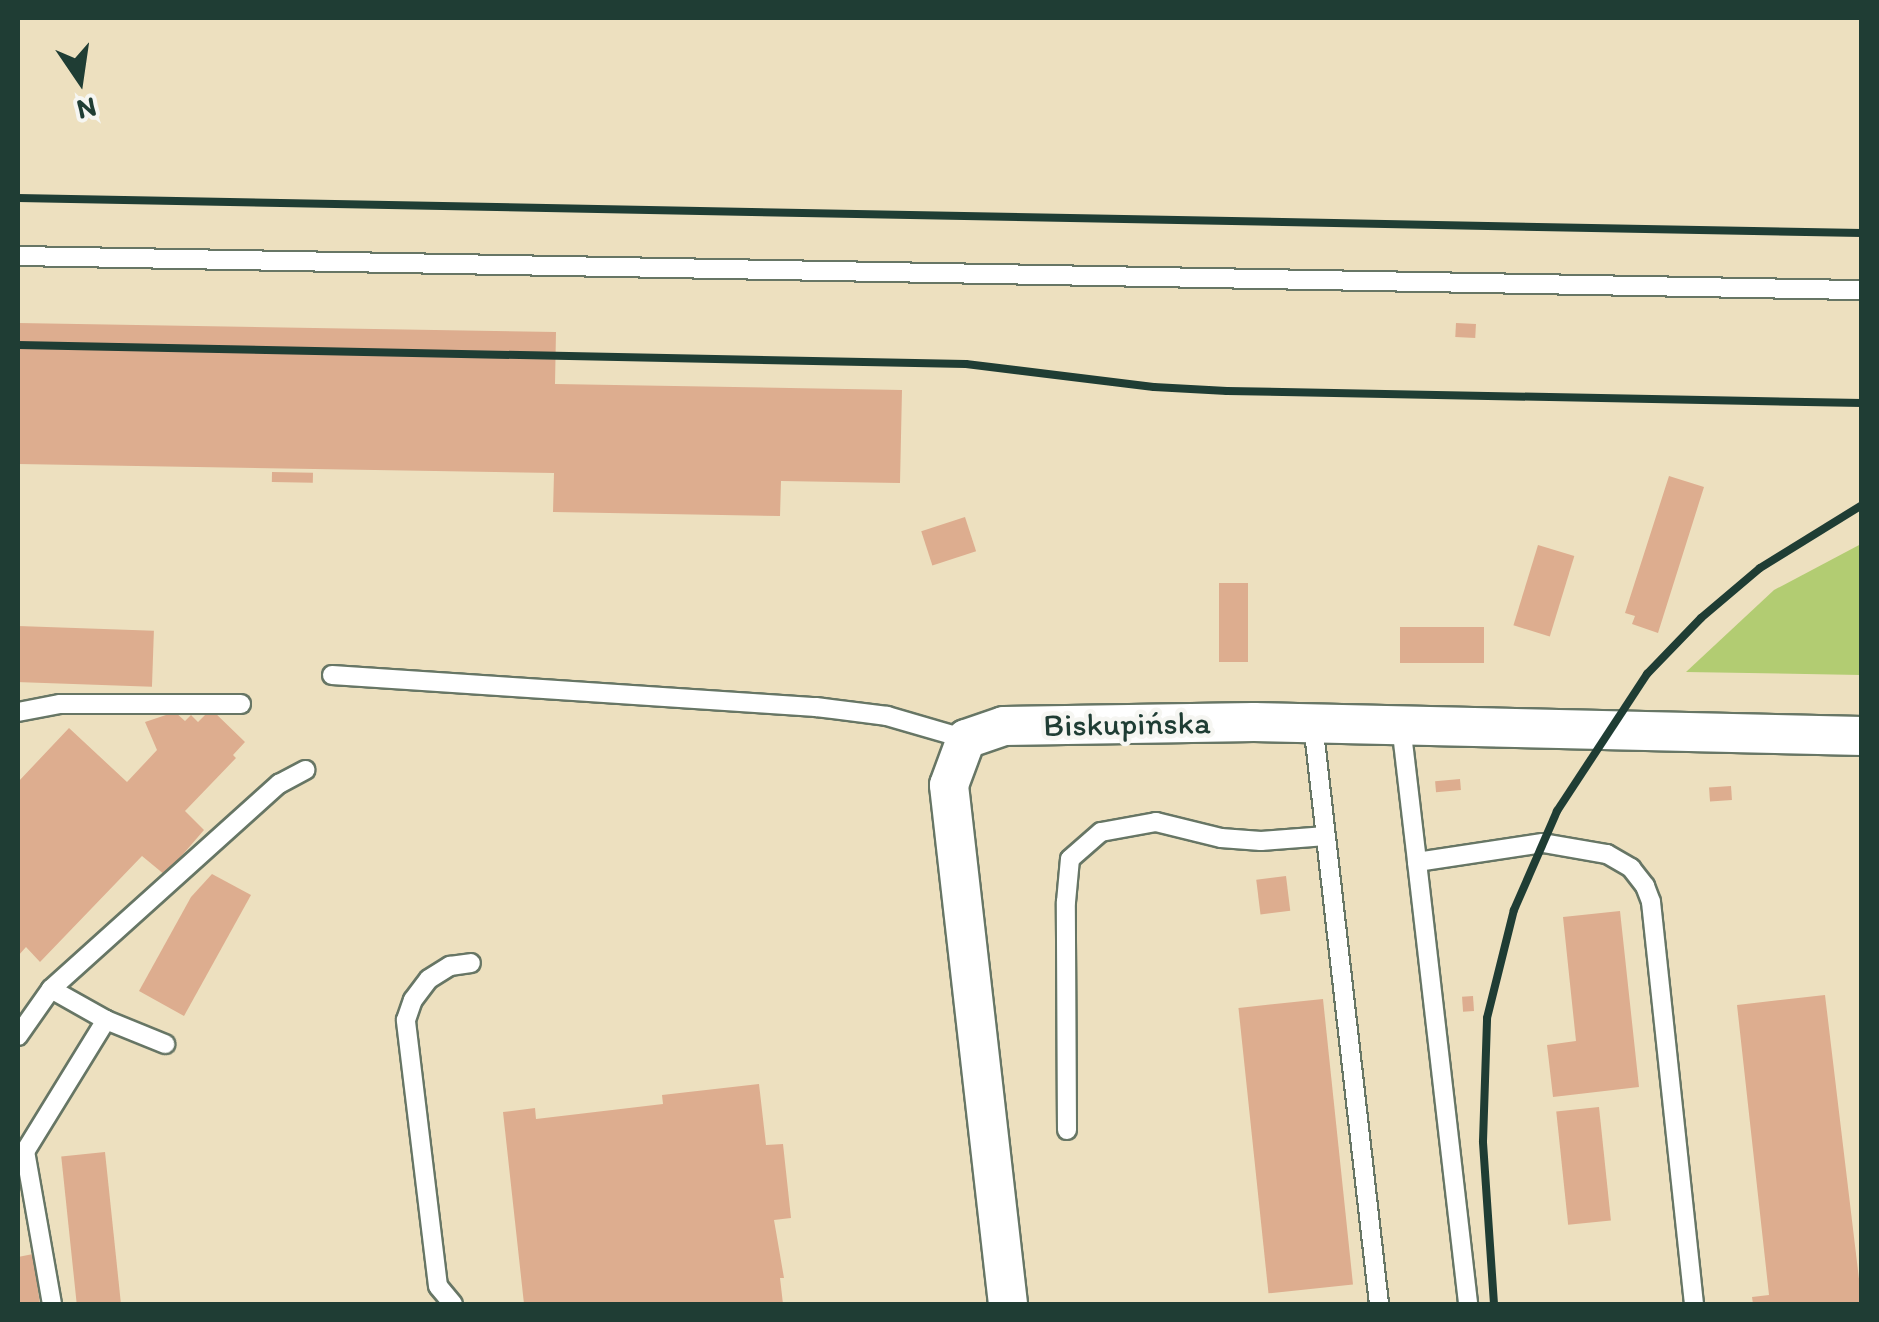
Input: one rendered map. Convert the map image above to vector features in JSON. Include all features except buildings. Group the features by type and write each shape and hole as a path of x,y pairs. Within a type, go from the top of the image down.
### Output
{"street":[{"name":"Biskupińska","path":"966,739 1004,726 1313,723 1862,736"},
{"path":"966,739 949,784 1008,1304"}],"lane":[{"path":"18,256 1862,290"},
{"path":"332,675 816,707 887,716 966,739"},
{"path":"18,712 60,704 241,704"},
{"path":"1313,723 1379,1304"},
{"path":"1401,725 1468,1304"},
{"path":"18,1036 51,989 278,784 306,770"},
{"path":"1067,1130 1066,902 1070,859 1102,832 1156,822 1221,838 1261,841 1326,836"},
{"path":"1417,862 1543,843 1607,854 1630,868 1645,886 1651,902 1694,1304"},
{"path":"453,1304 438,1286 406,1020 412,1000 429,980 450,966 471,963"},
{"path":"51,989 106,1020 166,1044"},
{"path":"52,1304 21,1157 106,1020"}],"green space":[{"path":"1861,544 1861,675 1686,672 1774,590"}],"railway":[{"path":"18,198 1862,233"},
{"path":"18,345 966,364 1154,387 1227,391 1862,403"},
{"path":"1494,1304 1483,1141 1487,1018 1514,910 1557,811 1647,674 1701,618 1760,568 1862,505"}]}
